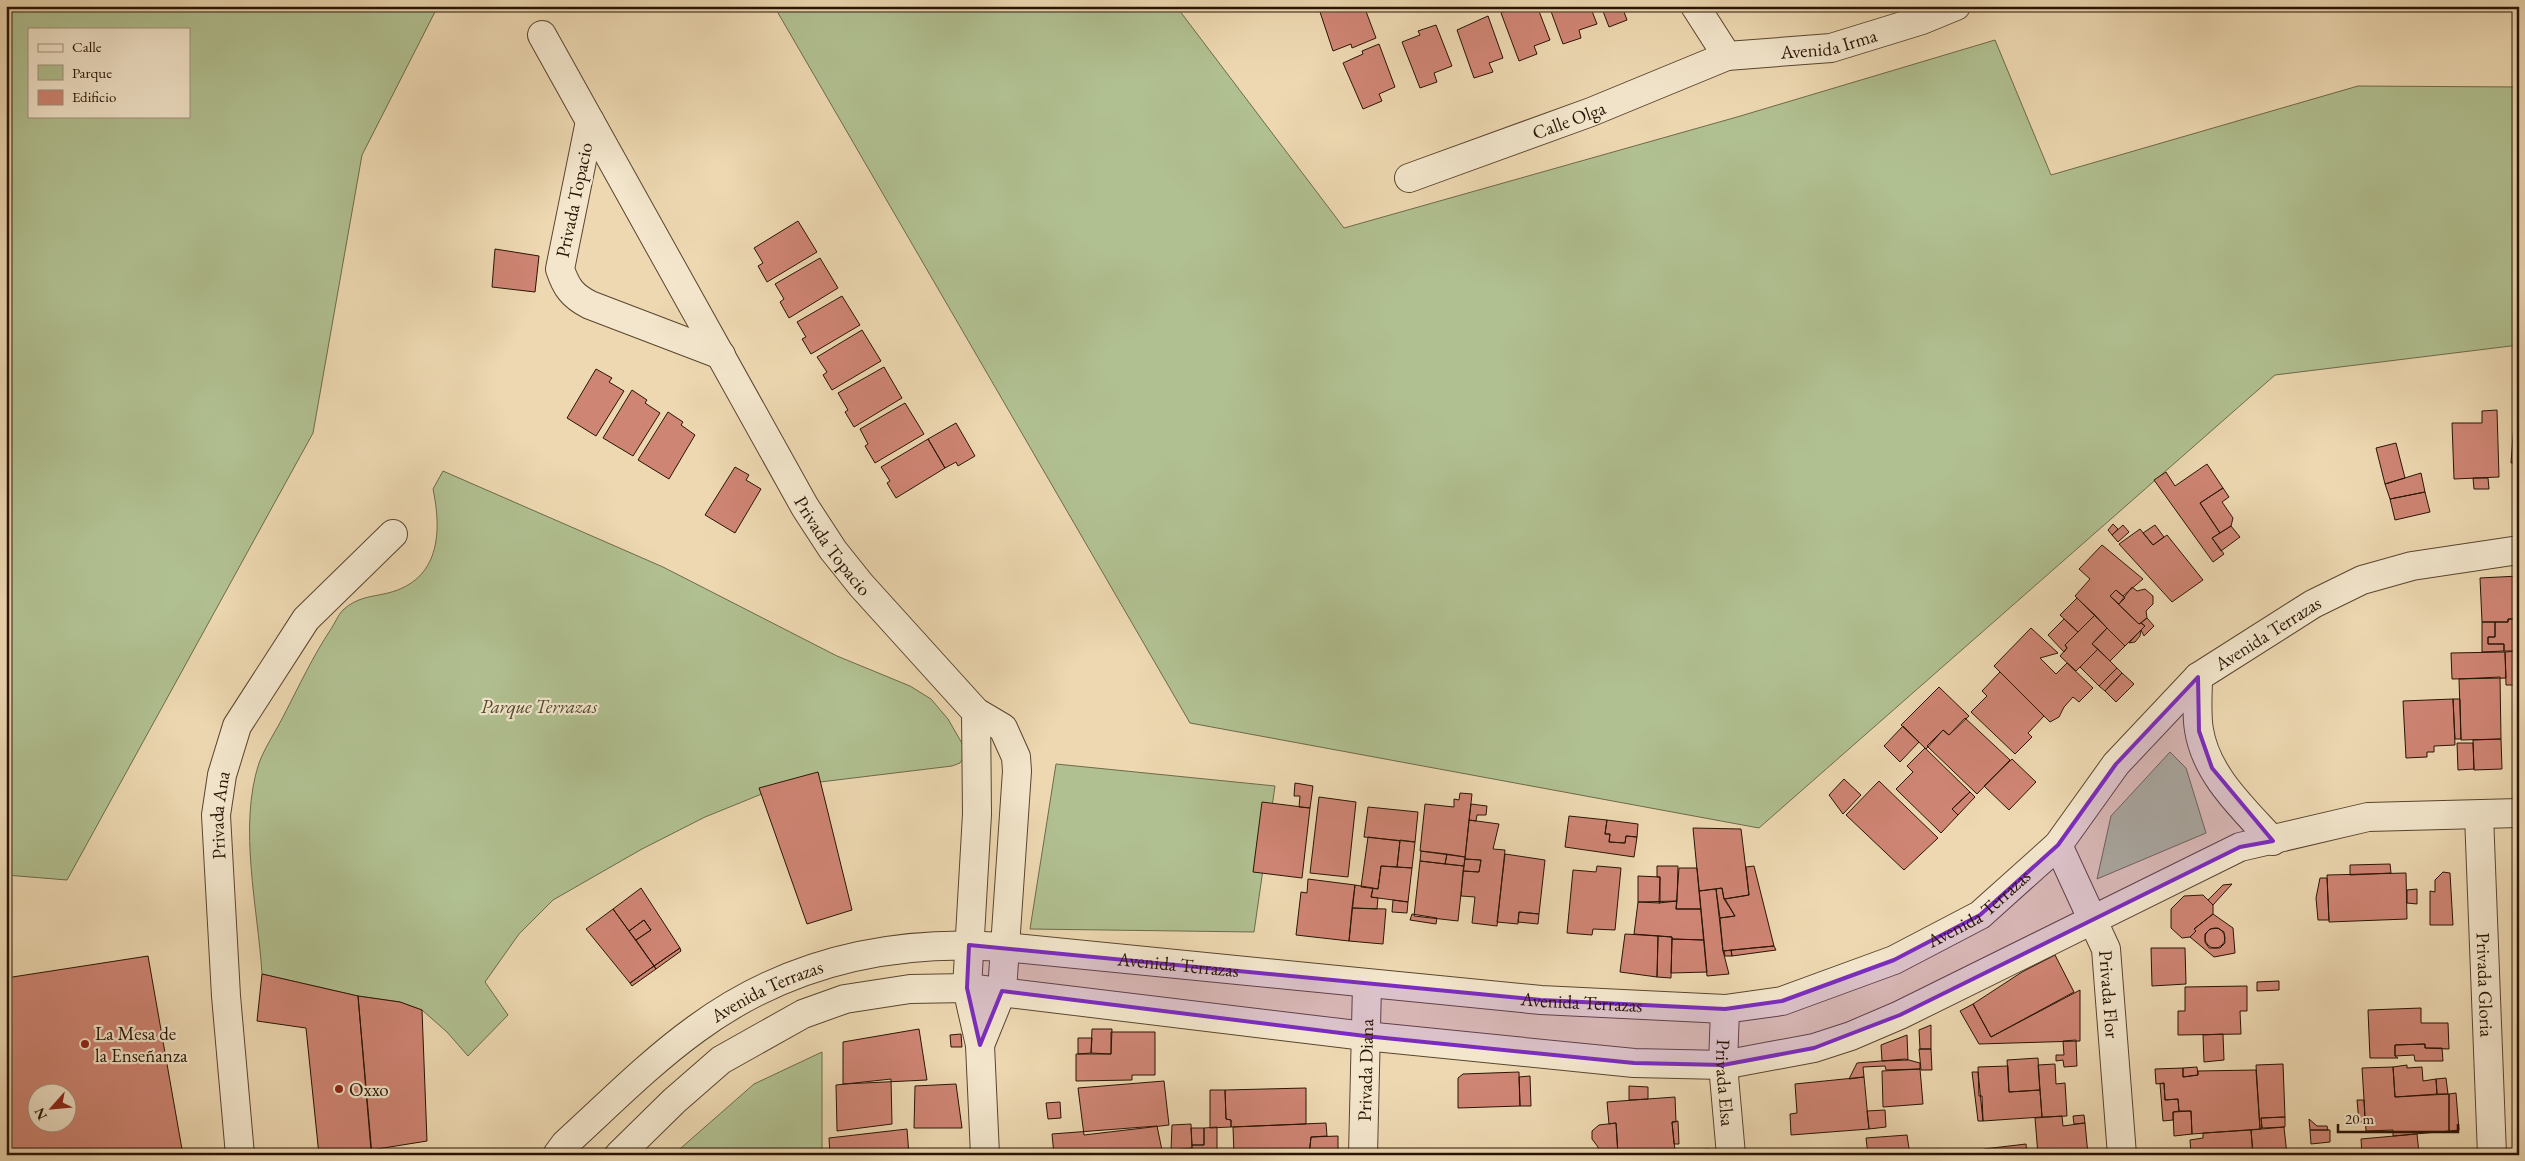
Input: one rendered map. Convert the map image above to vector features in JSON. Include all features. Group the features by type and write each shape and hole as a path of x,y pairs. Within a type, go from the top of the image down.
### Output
{"street":[{"path":"1695,6 1727,56"},
{"name":"Avenida Irma","path":"1727,56 1831,48 1922,20 1956,6"},
{"name":"Privada Topacio","path":"542,35 805,507 832,550 861,585 976,712 1003,728 1011,741 1016,757 1017,771 1002,991 980,1045"},
{"name":"Calle Olga","path":"1409,178 1591,112 1727,56"},
{"name":"Privada Topacio","path":"590,121 560,269 565,286 576,298 590,305 721,355"},
{"name":"Privada Ana","path":"240,1155 226,996 216,815 222,775 237,726 306,619 393,534"},
{"name":"Avenida Terrazas","path":"565,1151 646,1069 696,1029 729,1007 778,981 824,963 908,949 969,945 1004,947 1367,985 1541,1000 1725,1009 1782,1001 1894,960 1980,915 2058,845 2116,764 2198,677 2313,604 2362,580 2412,566 2519,550"},
{"path":"2198,677 2199,731 2212,768 2236,801 2273,841"},
{"path":"976,712 977,814 967,988 980,1045 985,1155"},
{"name":"Avenida Terrazas","path":"619,1155 674,1101 721,1060 803,1014 845,999 910,989 967,988 1366,1036 1634,1063 1724,1065 1814,1048 1850,1036 1900,1015 2240,847 2273,841 2368,817 2519,813"},
{"path":"977,814 1014,816"},
{"name":"Privada Gloria","path":"2479,815 2492,1155"},
{"name":"Privada Flor","path":"2058,845 2106,949 2122,1155"},
{"name":"Privada Diana","path":"1363,1155 1367,985"},
{"name":"Privada Elsa","path":"1725,1009 1724,1065 1731,1155"}],"highlighted area":[{"path":"2198,677 2199,731 2212,768 2273,841 2240,847 1900,1015 1814,1048 1723,1065 1634,1063 1365,1036 1002,991 980,1045 967,988 969,945 1541,1000 1725,1009 1782,1001 1822,987 1894,960 1980,915 2058,845 2116,764"}],"green space":[{"path":"6,6 438,6 362,155 313,433 67,880 6,875"},
{"path":"774,6 1176,6 1344,228 1737,117 1995,40 2051,175 2358,86 2519,87 2519,345 2275,375 1759,828 1190,723"},
{"name":"Parque Terrazas","path":"443,471 663,567 837,656 910,686 931,699 948,719 963,745 964,757 960,763 952,766 779,787 705,817 642,849 553,900 519,934 485,982 508,1015 468,1056 447,1032 422,1010 400,1002 358,996 262,974 251,868 250,840 253,788 259,763 312,660 341,612 359,600 405,587 418,577 427,566 433,552 436,537 436,505 433,489"},
{"path":"2170,752 2186,768 2206,833 2097,879 2111,816"},
{"path":"1056,764 1275,786 1254,932 1030,929"},
{"path":"822,1052 822,1155 673,1155 754,1084"}],"building":[{"path":"1318,6 1364,6 1376,38 1352,48 1351,44 1333,51"},
{"path":"1388,6 1406,6 1390,11"},
{"path":"1518,6 1537,6 1550,40 1534,46 1537,54 1519,61 1501,13"},
{"path":"1549,6 1590,6 1597,24 1579,30 1581,38 1563,44"},
{"path":"1601,6 1640,7 1624,12 1627,20 1609,27"},
{"path":"1488,16 1503,58 1489,63 1493,72 1474,78 1457,30"},
{"path":"1436,25 1452,66 1434,73 1437,82 1420,88 1402,42 1420,35 1418,31"},
{"path":"1379,44 1395,87 1379,94 1382,101 1363,109 1343,63 1363,54 1362,51"},
{"path":"798,221 817,252 767,282 758,266 763,263 754,248"},
{"path":"495,249 539,256 535,292 492,287"},
{"path":"820,258 838,288 789,318 780,302 784,299 775,284"},
{"path":"842,296 860,325 811,354 802,339 806,337 797,322"},
{"path":"862,330 881,361 832,390 823,375 827,372 817,357"},
{"path":"884,367 902,398 854,427 845,412 848,410 838,393"},
{"path":"596,369 612,378 609,382 624,391 596,436 567,418"},
{"path":"2518,369 2519,463 2511,463"},
{"path":"632,390 647,400 645,403 660,413 633,456 603,438"},
{"path":"905,403 924,434 875,463 865,446 868,444 860,429"},
{"path":"2497,410 2499,477 2454,479 2452,423 2482,423 2482,411"},
{"path":"668,412 683,422 681,425 695,435 669,479 638,460"},
{"path":"956,423 975,456 958,466 956,462 945,468 928,439"},
{"path":"928,439 945,468 896,498 887,483 890,481 881,467"},
{"path":"2396,443 2405,478 2385,484 2376,448"},
{"path":"2207,464 2223,488 2200,503 2220,533 2212,538 2224,554 2213,562 2154,480 2166,472 2175,486"},
{"path":"735,467 749,475 746,480 761,489 735,533 705,515"},
{"path":"2421,473 2425,492 2390,499 2385,484"},
{"path":"2473,478 2488,478 2489,489 2474,489"},
{"path":"2223,488 2229,497 2222,502 2233,518 2231,526 2220,533 2200,503"},
{"path":"2425,492 2430,512 2395,520 2390,499"},
{"path":"2113,524 2118,529 2112,535 2108,530"},
{"path":"2123,525 2129,532 2118,542 2112,535"},
{"path":"2155,525 2164,537 2153,545 2143,533"},
{"path":"2231,526 2240,537 2221,551 2212,538"},
{"path":"2140,529 2153,545 2167,535 2203,580 2172,602 2119,544"},
{"path":"2102,545 2143,579 2123,596 2116,590 2110,596 2139,624 2141,623 2145,626 2125,646 2075,596 2090,579 2079,569"},
{"path":"2519,576 2519,619 2508,619 2508,622 2482,622 2480,578"},
{"path":"2132,587 2137,591 2145,589 2153,596 2153,604 2146,611 2147,618 2139,624 2117,603 2119,604"},
{"path":"2116,590 2125,598 2119,604 2110,596"},
{"path":"2077,598 2095,615 2078,632 2060,615"},
{"path":"2095,615 2107,628 2092,644 2098,649 2076,671 2060,656 2067,648 2065,645"},
{"path":"2147,618 2154,626 2144,636 2141,630 2145,626 2141,623"},
{"path":"2064,619 2078,632 2065,645 2067,648 2064,652 2048,635"},
{"path":"2508,619 2519,619 2519,651 2504,651 2504,644 2488,644 2488,637 2495,637 2495,622 2508,622"},
{"path":"2482,622 2495,622 2495,637 2488,637 2488,644 2504,644 2504,651 2482,652"},
{"path":"2031,628 2058,653 2040,658 2056,674 2067,663 2093,688 2079,702 2073,697 2064,707 2059,717 2050,722 1994,666"},
{"path":"2107,628 2125,646 2110,661 2092,644"},
{"path":"2141,630 2140,636 2135,642 2129,643"},
{"path":"2098,649 2117,668 2099,686 2080,667"},
{"path":"2519,651 2519,685 2506,685 2505,652"},
{"path":"2505,652 2506,678 2452,679 2451,653"},
{"path":"2117,668 2122,673 2105,691 2099,686"},
{"path":"2000,672 2044,716 2028,733 2032,737 2015,754 1971,712 1987,696 1982,691"},
{"path":"2122,673 2134,684 2116,702 2105,691"},
{"path":"2500,677 2501,739 2461,740 2459,679"},
{"path":"1939,687 1969,716 1949,735 1943,730 1926,749 1901,725"},
{"path":"2453,699 2460,699 2461,739 2455,739"},
{"path":"2453,699 2455,745 2434,746 2434,752 2427,752 2427,757 2406,758 2403,701"},
{"path":"1965,718 2010,760 1977,794 1927,746 1943,730 1949,735"},
{"path":"1903,726 1919,742 1900,762 1884,746"},
{"path":"2501,739 2502,769 2474,770 2473,740"},
{"path":"2457,743 2473,743 2474,769 2458,770"},
{"path":"1925,748 1970,792 1952,809 1958,815 1941,833 1896,789 1913,772 1907,766"},
{"path":"2012,759 2036,782 2009,810 1984,786"},
{"path":"818,772 852,910 807,924 759,788"},
{"path":"1844,779 1861,795 1843,814 1829,795"},
{"path":"1879,781 1938,838 1904,870 1846,815"},
{"path":"1295,783 1313,786 1310,808 1299,807 1300,796 1294,796"},
{"path":"1970,792 1975,797 1958,815 1952,809"},
{"path":"1460,793 1472,794 1465,857 1420,851 1425,804 1454,807 1454,799 1459,800"},
{"path":"1319,797 1356,802 1348,877 1310,873"},
{"path":"1262,802 1310,808 1302,878 1253,872"},
{"path":"1471,804 1487,806 1486,815 1477,815 1476,821 1469,820"},
{"path":"1368,807 1418,812 1415,842 1364,837"},
{"path":"1569,816 1607,820 1605,834 1610,834 1609,842 1625,843 1626,836 1637,837 1634,857 1565,847"},
{"path":"1469,820 1499,824 1493,849 1505,850 1497,926 1472,923 1475,897 1461,896 1463,871 1479,872 1481,860 1465,859"},
{"path":"1607,820 1638,824 1637,837 1626,836 1625,843 1609,842 1610,834 1605,834"},
{"path":"1693,828 1741,829 1749,895 1724,899 1722,888 1699,891"},
{"path":"1368,837 1400,841 1397,867 1381,866 1378,889 1361,887"},
{"path":"1400,840 1415,842 1412,868 1397,867"},
{"path":"1421,851 1447,854 1445,864 1420,861"},
{"path":"1447,854 1465,857 1464,866 1445,864"},
{"path":"1505,854 1545,860 1539,914 1519,912 1518,924 1497,922"},
{"path":"1465,859 1481,860 1479,872 1463,871"},
{"path":"1420,861 1464,866 1458,921 1414,916"},
{"path":"2390,864 2391,873 2350,875 2350,865"},
{"path":"1381,866 1412,868 1408,902 1371,897 1373,888 1378,889"},
{"path":"1597,866 1621,868 1615,930 1593,929 1592,935 1567,933 1573,870 1596,872"},
{"path":"1657,866 1678,866 1677,901 1659,903 1660,877 1657,877"},
{"path":"1754,866 1774,946 1723,951 1720,918 1735,916 1725,899 1749,895 1746,867"},
{"path":"1679,868 1697,868 1701,909 1676,909"},
{"path":"2443,872 2450,873 2453,925 2430,925 2430,891 2435,892 2435,880"},
{"path":"2406,873 2407,919 2329,922 2327,875"},
{"path":"1638,876 1660,877 1660,903 1638,902"},
{"path":"2320,878 2327,878 2329,920 2318,920 2316,898"},
{"path":"1308,879 1355,885 1349,941 1296,935 1301,892 1307,893"},
{"path":"2232,884 2213,905 2208,900 2223,885"},
{"path":"1355,885 1373,888 1371,897 1378,898 1377,909 1352,908"},
{"path":"641,888 680,948 654,966 636,940 651,930 644,920 629,931 613,909"},
{"path":"1722,888 1724,899 1735,916 1720,918 1716,889"},
{"path":"1716,889 1723,951 1729,974 1707,976 1699,891"},
{"path":"2417,889 2417,904 2407,903 2407,890"},
{"path":"2203,895 2213,905 2213,914 2194,929 2196,931 2190,937 2182,938 2171,928 2171,909 2184,896"},
{"path":"1393,900 1408,902 1407,913 1392,912"},
{"path":"1677,901 1676,909 1701,909 1704,940 1672,939 1672,937 1634,934 1638,902"},
{"path":"1352,908 1386,909 1383,944 1349,941"},
{"path":"613,909 654,966 630,983 586,929"},
{"path":"1519,912 1539,914 1538,924 1518,922"},
{"path":"1412,914 1437,918 1436,924 1410,920"},
{"path":"2213,914 2233,928 2235,953 2214,957 2190,937 2196,931 2194,929","holes":["2218,928 2224,932 2225,943 2220,948 2209,948 2205,942 2205,934 2210,929"]},
{"path":"644,920 651,930 636,940 629,931"},
{"path":"2211,928 2219,928 2225,934 2225,942 2219,948 2211,948 2205,942 2205,934"},
{"path":"1625,934 1658,936 1657,977 1620,972"},
{"path":"1658,936 1672,937 1671,978 1657,977"},
{"path":"1672,939 1704,940 1707,972 1671,973"},
{"path":"1774,946 1776,950 1732,956 1731,950"},
{"path":"680,948 681,951 656,969 654,966"},
{"path":"2151,948 2185,948 2186,984 2152,986"},
{"path":"1731,950 1732,956 1725,956 1724,951"},
{"path":"2055,955 2074,992 1991,1037 1973,1004 2022,972"},
{"name":"La Mesa de la Enseñanza","path":"148,956 183,1155 6,1155 6,978"},
{"path":"654,966 656,969 632,986 630,983"},
{"name":"Oxxo","path":"262,974 358,996 372,1155 319,1155 306,1028 257,1021"},
{"path":"2279,981 2279,990 2257,991 2257,982"},
{"path":"2247,986 2247,1011 2240,1011 2241,1034 2178,1035 2178,1011 2185,1011 2185,987"},
{"path":"2080,990 2080,1041 1979,1044 1960,1011 1973,1004 1991,1037"},
{"path":"358,996 400,1002 422,1010 427,1141 371,1150"},
{"path":"2421,1008 2421,1023 2448,1023 2449,1049 2425,1048 2425,1044 2395,1045 2395,1056 2398,1058 2370,1058 2368,1010"},
{"path":"1931,1025 1931,1049 1920,1049 1919,1030"},
{"path":"919,1029 927,1080 843,1084 843,1042"},
{"path":"1092,1029 1112,1029 1111,1054 1091,1053"},
{"path":"1111,1032 1155,1032 1155,1075 1132,1075 1132,1080 1076,1081 1076,1054 1111,1054"},
{"path":"961,1034 962,1047 951,1047 950,1035"},
{"path":"2223,1034 2224,1060 2204,1062 2203,1035"},
{"path":"1907,1035 1908,1060 1882,1061 1881,1045"},
{"path":"1078,1038 1092,1038 1091,1053 1078,1054"},
{"path":"2076,1040 2077,1066 2064,1067 2063,1060 2056,1061 2056,1055 2064,1055 2063,1041"},
{"path":"2425,1044 2425,1048 2442,1048 2443,1061 2415,1061 2414,1055 2395,1056 2395,1045"},
{"path":"1919,1049 1931,1049 1932,1070 1921,1070"},
{"path":"2038,1058 2040,1090 2009,1092 2007,1060"},
{"path":"1905,1059 1920,1063 1920,1069 1886,1070 1885,1066 1863,1067 1864,1077 1849,1079 1857,1063"},
{"path":"2055,1064 2056,1084 2065,1083 2067,1116 2042,1117 2038,1065"},
{"path":"2283,1064 2285,1117 2261,1118 2262,1128 2260,1129 2256,1065"},
{"path":"2407,1065 2407,1068 2422,1067 2423,1081 2436,1079 2437,1094 2395,1097 2393,1067"},
{"path":"2008,1066 2009,1092 2040,1090 2042,1117 1983,1121 1982,1096 1979,1096 1978,1067"},
{"path":"2197,1067 2198,1075 2183,1077 2183,1068"},
{"path":"2393,1067 2395,1097 2449,1094 2449,1131 2393,1136 2393,1130 2366,1131 2362,1068"},
{"path":"2183,1068 2183,1077 2198,1075 2198,1071 2256,1070 2260,1129 2192,1134 2191,1111 2179,1111 2178,1099 2165,1100 2164,1083 2156,1084 2155,1069"},
{"path":"1920,1069 1923,1104 1883,1107 1882,1071"},
{"path":"1519,1072 1520,1106 1458,1108 1458,1078 1463,1074"},
{"path":"1972,1072 1978,1072 1983,1121 1978,1121"},
{"path":"1530,1076 1531,1106 1520,1106 1519,1077"},
{"path":"1864,1077 1869,1129 1791,1135 1790,1114 1797,1113 1795,1084"},
{"path":"2446,1078 2448,1094 2437,1094 2436,1079"},
{"path":"891,1079 892,1124 837,1131 836,1085"},
{"path":"1164,1081 1169,1125 1084,1135 1078,1088"},
{"path":"2164,1083 2165,1100 2178,1099 2179,1111 2173,1112 2173,1120 2163,1121 2160,1084"},
{"path":"956,1084 962,1128 914,1128 915,1086"},
{"path":"1629,1086 1648,1087 1648,1099 1629,1100"},
{"path":"1306,1088 1306,1124 1231,1127 1231,1120 1226,1119 1225,1090"},
{"path":"1210,1090 1225,1090 1226,1119 1231,1120 1231,1127 1210,1128"},
{"path":"2456,1093 2459,1130 2449,1131 2449,1094"},
{"path":"1675,1097 1676,1122 1672,1122 1675,1151 1618,1155 1616,1123 1609,1124 1607,1102"},
{"path":"2357,1100 2364,1100 2365,1122 2359,1122"},
{"path":"1060,1102 1061,1118 1048,1119 1046,1103"},
{"path":"1885,1110 1886,1127 1869,1129 1867,1111"},
{"path":"2191,1111 2192,1134 2174,1136 2173,1112"},
{"path":"2084,1115 2085,1123 2074,1124 2073,1116"},
{"path":"2062,1116 2063,1126 2085,1123 2088,1155 2038,1155 2035,1118"},
{"path":"2285,1117 2285,1127 2262,1128 2261,1118"},
{"path":"2309,1119 2317,1126 2327,1126 2328,1130 2310,1130"},
{"path":"1678,1121 1679,1144 1674,1144 1672,1122"},
{"path":"1326,1123 1327,1136 1311,1137 1309,1155 1234,1155 1233,1127"},
{"path":"1616,1123 1618,1155 1599,1155 1598,1147 1592,1139 1592,1131 1599,1125"},
{"path":"1191,1124 1192,1148 1171,1150 1172,1125"},
{"path":"1157,1126 1163,1155 1054,1155 1052,1134"},
{"path":"1217,1127 1217,1155 1192,1155 1192,1145 1204,1145 1204,1128"},
{"path":"2284,1127 2287,1155 2253,1155 2251,1130"},
{"path":"1191,1128 1204,1128 1204,1145 1192,1145"},
{"path":"907,1129 909,1155 830,1155 829,1138"},
{"path":"2251,1130 2253,1155 2191,1155 2190,1140 2203,1138 2203,1133"},
{"path":"2310,1130 2330,1130 2330,1142 2311,1144"},
{"path":"2417,1134 2419,1153 2362,1155 2361,1139"},
{"path":"1907,1135 1910,1155 1868,1155 1866,1138"},
{"path":"1338,1136 1338,1155 1309,1155 1311,1137"},
{"path":"2026,1144 2027,1155 1985,1155 1984,1149"},
{"path":"1709,1149 1710,1155 1645,1153 1675,1151"},
{"path":"2038,1151 2038,1155 2027,1155 2027,1152"}],"place":[{"name":"La Mesa de la Enseñanza","path":"85,1044"},
{"name":"Oxxo","path":"339,1089"}]}
